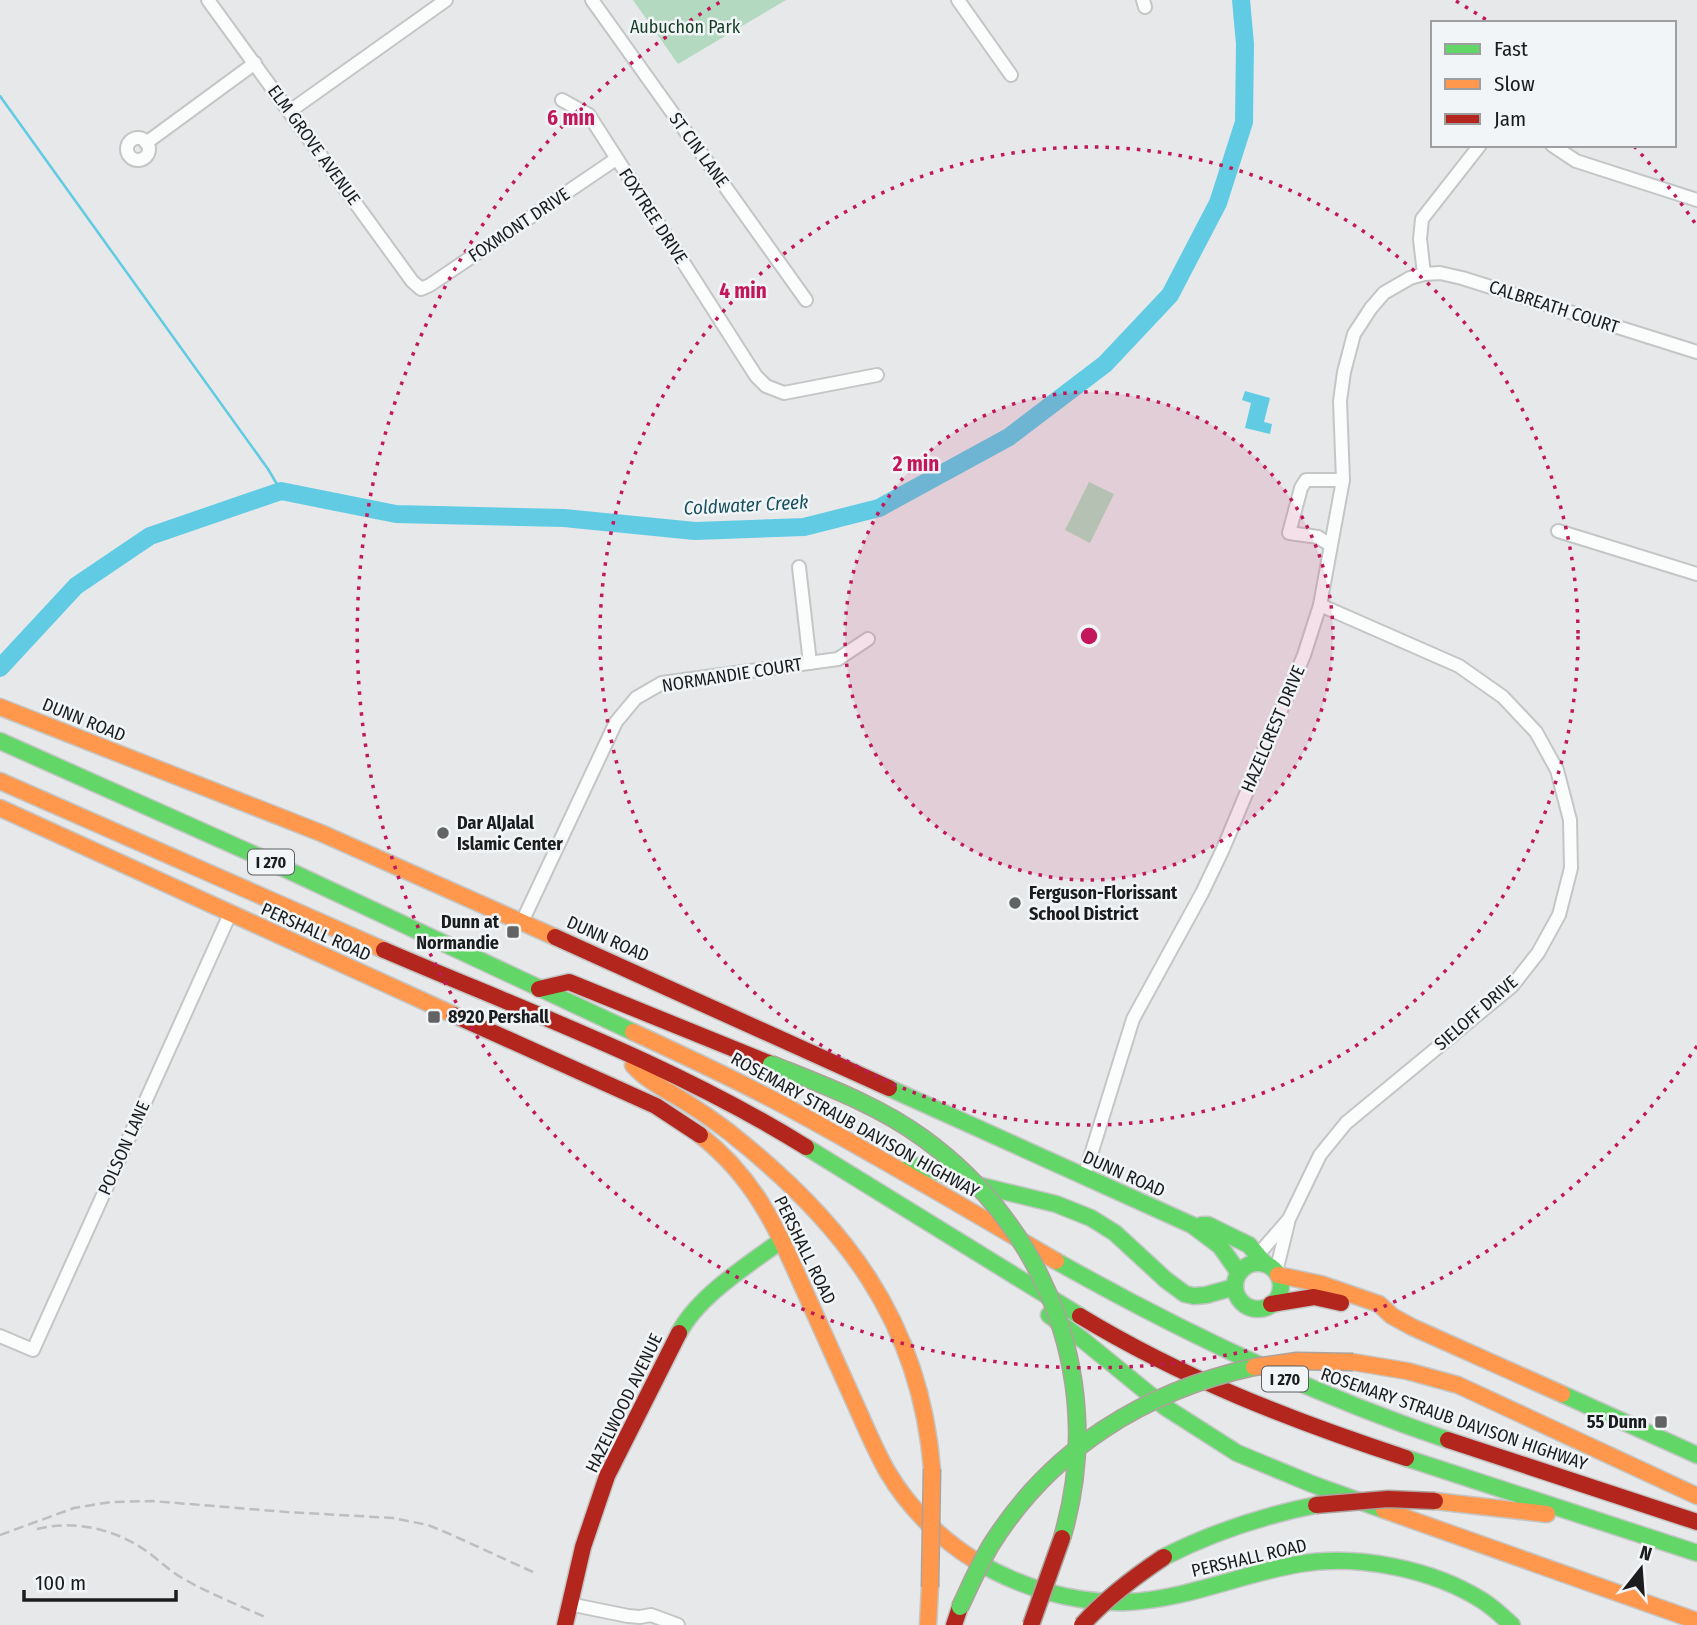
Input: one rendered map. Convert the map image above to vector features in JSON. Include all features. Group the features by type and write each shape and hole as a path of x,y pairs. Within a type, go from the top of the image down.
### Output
{"main road":[{"name":"DUNN ROAD","path":"0,707 321,833 1192,1225 1216,1243 1230,1258 1257,1270 1321,1284 1379,1304 1391,1316 1412,1327 1697,1455"},
{"name":"ROSEMARY STRAUB DAVISON HIGHWAY","path":"0,741 293,871 738,1082 812,1120 1132,1304 1234,1355 1387,1420 1697,1522"},
{"name":"I 270","path":"0,781 688,1082 785,1135 1072,1311 1216,1388 1337,1435 1697,1553"},
{"name":"PERSHALL ROAD","path":"0,808 656,1106 713,1145 740,1172 782,1240 870,1437 892,1479 925,1520 957,1549 990,1570 1053,1594 1091,1601 1122,1602 1162,1599 1300,1564 1371,1563 1405,1569 1456,1587 1484,1602 1512,1625"},
{"path":"539,989 569,982 846,1095 886,1115 926,1140 978,1185 1003,1214 1037,1266 1062,1328 1073,1379 1078,1422 1071,1503 1058,1553 1031,1625"},
{"path":"619,1050 642,1076 699,1111 777,1172 848,1248 870,1278 888,1310 904,1344 929,1433 932,1469 928,1625"},
{"path":"901,1171 919,1166 966,1183 1067,1209 1088,1218 1116,1234 1170,1283 1190,1296 1215,1293 1257,1270"},
{"name":"DUNN ROAD","path":"1192,1225 1208,1225 1249,1245 1257,1270"},
{"name":"HAZELWOOD AVENUE","path":"565,1625 583,1547 607,1476 684,1324 714,1290 782,1240"},
{"path":"994,1262 1025,1297 1165,1407 1237,1453 1312,1484 1697,1621"},
{"path":"1257,1270 1281,1287 1276,1299 1265,1308 1251,1308 1236,1294 1257,1270"},
{"name":"DUNN ROAD","path":"1271,1304 1316,1296 1374,1315 1391,1316"},
{"path":"954,1625 978,1569 996,1537 1017,1507 1068,1455 1128,1412 1160,1396 1229,1371 1265,1364 1301,1361 1353,1362 1388,1366 1427,1375 1458,1385 1697,1496"},
{"path":"1082,1625 1118,1590 1164,1557 1195,1540 1259,1517 1316,1506 1388,1499 1435,1501 1595,1520"}],"street":[{"name":"ELM GROVE AVENUE","path":"208,0 412,281 421,289"},
{"path":"290,111 446,0"},
{"name":"ST CIN LANE","path":"592,0 806,300"},
{"path":"958,0 1011,75"},
{"path":"146,142 255,63"},
{"name":"FOXTREE DRIVE","path":"562,100 589,115 756,376 766,386 784,393 877,374"},
{"path":"1424,274 1420,239 1422,219 1478,147"},
{"path":"1555,147 1576,161 1697,200"},
{"name":"FOXMONT DRIVE","path":"421,289 616,159"},
{"name":"CALBREATH COURT","path":"1410,278 1440,273 1462,278 1697,352"},
{"name":"HAZELCREST DRIVE","path":"1084,1177 1133,1019 1223,849 1301,664 1320,605 1343,481 1340,401 1354,334 1371,307 1384,293 1410,278"},
{"path":"1330,545 1318,537 1289,533 1301,488 1307,480 1343,481"},
{"path":"1558,531 1697,574"},
{"path":"799,567 810,663"},
{"name":"SIELOFF DRIVE","path":"1257,1270 1289,1219 1320,1155 1346,1123 1512,986 1538,953 1559,915 1571,868 1570,820 1557,770 1536,732 1503,697 1459,666 1320,605"},
{"name":"NORMANDIE COURT","path":"522,922 616,722 636,698 662,683 838,659 868,639"},
{"name":"POLSON LANE","path":"0,1336 33,1350 230,914"},
{"name":"SIELOFF DRIVE","path":"1257,1270 1289,1219"},
{"path":"569,1604 628,1616 651,1615 678,1625"}],"green space":[{"name":"Aubuchon Park","path":"633,0 786,0 678,64"},
{"path":"1089,482 1114,494 1090,543 1065,530"}],"water":[{"path":"1245,391 1270,398 1264,422 1272,424 1270,434 1245,428 1251,403 1242,400"}],"waterway":[{"name":"Coldwater Creek","path":"0,668 76,586 150,536 281,491 396,514 564,518 695,531 804,527 879,508 1009,437 1105,364 1170,295 1218,203 1244,122 1245,44 1241,0"},
{"path":"0,96 268,469 281,491"}],"railway":[{"path":"0,1535 74,1508 111,1502 152,1501 393,1518 428,1525 533,1572"},
{"path":"37,1529 81,1526 124,1538 194,1584 267,1618"}],"traffic: fast":[{"path":"0,741 262,858 633,1032"},
{"path":"771,1064 888,1115 923,1138 967,1175 1005,1218 1035,1265 1057,1316 1071,1369 1077,1425 1074,1481 1062,1538"},
{"path":"889,1088 1192,1225 1220,1246 1239,1273"},
{"path":"806,1147 1080,1316"},
{"path":"904,1170 924,1167 965,1182 1056,1204 1091,1218 1115,1233 1185,1294 1206,1295 1235,1287"},
{"path":"1202,1225 1208,1225 1249,1245 1265,1264"},
{"path":"679,1333 687,1319 711,1294 782,1240"},
{"path":"1056,1261 1248,1360 1347,1403 1448,1440"},
{"path":"1258,1263 1274,1270 1281,1286 1274,1302 1258,1309 1242,1302 1235,1286 1242,1270 1258,1263"},
{"path":"1049,1315 1165,1407 1237,1453 1384,1510"},
{"path":"960,1607 991,1545 1015,1511 1042,1480 1072,1453 1104,1429 1175,1391 1254,1367"},
{"path":"1562,1394 1697,1455"},
{"path":"1406,1458 1697,1553"},
{"path":"1164,1557 1238,1526 1316,1505"},
{"path":"976,1561 1011,1579 1049,1592 1108,1602 1171,1596 1299,1564 1322,1561 1370,1563 1441,1580 1483,1601 1512,1625"}],"traffic: slow":[{"path":"0,707 321,833 555,937"},
{"path":"0,781 384,950"},
{"path":"0,808 454,1015"},
{"path":"633,1032 787,1107 1056,1261"},
{"path":"633,1065 653,1082 723,1127 770,1166 840,1239 869,1278 893,1321 911,1366 925,1415 932,1469"},
{"path":"700,1135 736,1169 763,1206 795,1269 873,1444 895,1484 926,1521 950,1543 976,1561"},
{"path":"1278,1275 1321,1284 1379,1304 1392,1316 1412,1327 1562,1394"},
{"path":"1254,1367 1297,1361 1353,1362"},
{"path":"1353,1362 1407,1371 1458,1385 1697,1496"},
{"path":"930,1587 932,1469"},
{"path":"1435,1501 1547,1514"},
{"path":"1384,1510 1697,1621"},
{"path":"928,1625 930,1587"}],"traffic: jam":[{"path":"555,937 889,1088"},
{"path":"384,950 652,1065 756,1117 806,1147"},
{"path":"539,989 569,982 771,1064"},
{"path":"454,1015 656,1106 700,1135"},
{"path":"1271,1304 1314,1297 1341,1303"},
{"path":"1080,1316 1158,1359 1239,1396 1406,1458"},
{"path":"565,1625 583,1547 607,1476 679,1333"},
{"path":"1448,1440 1697,1522"},
{"path":"1316,1505 1388,1499 1435,1501"},
{"path":"1031,1625 1062,1538"},
{"path":"1082,1625 1121,1588 1164,1557"},
{"path":"954,1625 960,1607"}],"place":[{"name":"Dar AlJalal Islamic Center","path":"443,833"},
{"name":"Ferguson-Florissant School District","path":"1015,903"},
{"name":"Dunn at Normandie","path":"513,932"},
{"name":"8920 Pershall","path":"434,1017"},
{"name":"55 Dunn","path":"1661,1422"}]}
